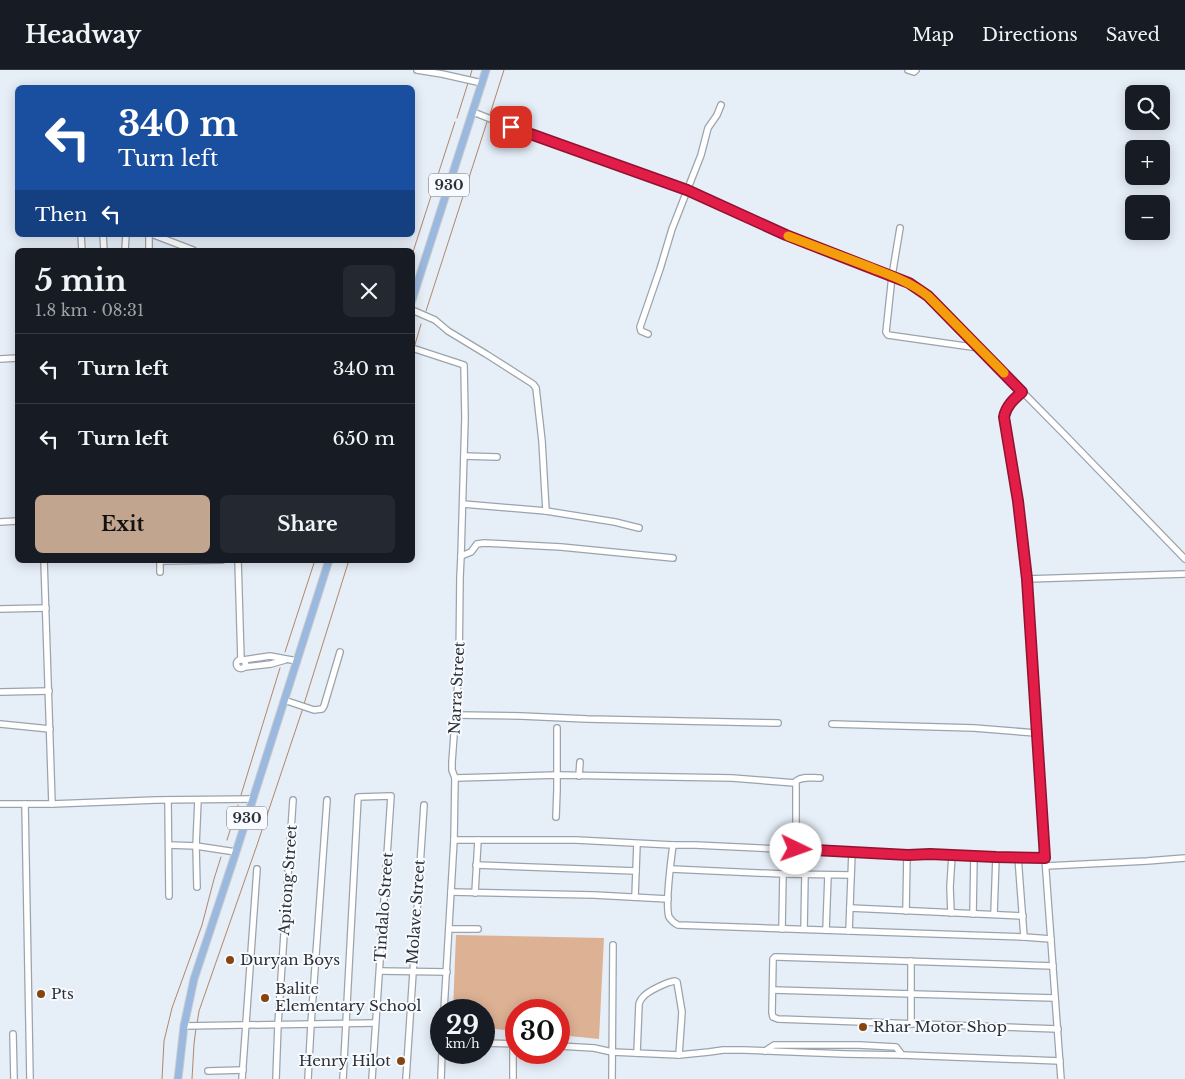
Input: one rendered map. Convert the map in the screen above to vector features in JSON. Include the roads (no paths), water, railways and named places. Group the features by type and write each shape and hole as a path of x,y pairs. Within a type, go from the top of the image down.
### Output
{"main road":[{"name":"930","path":"415,288 486,70"},
{"name":"930","path":"178,1079 184,1026 194,979 328,563"}],"street":[{"path":"417,70 482,83"},
{"path":"908,70 914,72 916,70"},
{"path":"648,334 641,331 640,327 672,229 701,155 708,128 721,105"},
{"path":"473,112 687,190 786,235 909,283 928,296 1185,559"},
{"path":"900,228 892,276 886,332 888,335 979,348"},
{"path":"159,237 187,248"},
{"path":"170,241 170,248"},
{"path":"415,311 435,320 448,331 533,384 536,388 542,441 546,510"},
{"name":"Narra Street","path":"415,349 464,365 463,504 456,715 452,762 455,778 454,840 445,999"},
{"path":"0,359 15,358"},
{"path":"1022,392 1008,406 1004,417 1018,501 1027,579 1061,1079"},
{"path":"464,456 496,458"},
{"path":"463,504 546,510 639,528"},
{"path":"0,522 15,521"},
{"path":"461,556 471,552 477,544 484,543 673,558"},
{"path":"44,563 52,804"},
{"path":"160,563 160,572"},
{"path":"238,563 242,660 245,663 243,670 287,660"},
{"path":"1027,579 1185,574"},
{"path":"0,608 46,608"},
{"path":"284,700 317,710 323,708 340,652"},
{"path":"242,660 270,656 297,661"},
{"path":"1,692 49,691"},
{"path":"456,715 778,723"},
{"path":"0,724 50,729"},
{"path":"832,724 946,726 1036,733"},
{"path":"556,818 558,775 557,728"},
{"path":"579,776 580,762"},
{"path":"455,778 558,775 732,778 795,784"},
{"path":"796,849 796,781 804,777 820,778"},
{"name":"Tindalo Street","path":"346,1024 358,797 391,796 372,1079"},
{"path":"0,804 253,799"},
{"path":"168,800 169,896"},
{"path":"197,887 198,800"},
{"name":"Apitong Street","path":"276,1079 293,800"},
{"path":"308,1079 327,800"},
{"path":"25,804 30,1079"},
{"name":"Molave Street","path":"406,1079 424,805"},
{"path":"454,840 576,840 672,846 695,844 908,855 1045,858"},
{"path":"475,893 478,840"},
{"path":"169,844 236,852"},
{"path":"634,897 637,844"},
{"path":"672,846 668,899 669,916 678,925 1051,939"},
{"path":"849,932 852,852"},
{"path":"906,911 908,855"},
{"path":"951,913 952,855"},
{"path":"973,914 974,856"},
{"path":"994,914 996,857"},
{"path":"1018,858 1024,937"},
{"path":"1046,866 1185,858"},
{"path":"476,865 636,871"},
{"path":"242,1079 257,869"},
{"path":"671,869 851,875"},
{"path":"782,929 783,874"},
{"path":"804,929 805,874"},
{"path":"826,930 828,875"},
{"path":"451,892 668,899"},
{"path":"850,908 1023,916"},
{"path":"449,929 478,929"},
{"path":"612,1079 613,946"},
{"path":"1053,966 774,957 772,1013 773,1017 778,1019 1058,1029"},
{"path":"911,961 911,1024"},
{"path":"380,970 446,972"},
{"path":"637,1054 639,1004 641,999 644,995 675,980 677,982 682,1012 679,1055"},
{"path":"773,990 1055,998"},
{"path":"343,1079 346,1024"},
{"path":"184,1026 375,1024"},
{"path":"12,1034 14,1079"},
{"path":"775,1049 782,1045 884,1046 896,1047 902,1055"},
{"path":"845,1054 859,1045"},
{"path":"878,1055 884,1046"},
{"path":"570,1047 637,1054 679,1055 723,1050 766,1051 775,1049 845,1054 1060,1061"},
{"path":"441,1079 442,1064"},
{"path":"513,1079 514,1064"},
{"path":"208,1071 243,1070"}],"waterway":[{"path":"470,77 472,70"},
{"path":"490,114 504,70"},
{"path":"457,118 468,83"},
{"path":"414,248 455,122"},
{"path":"426,311 487,122"},
{"path":"415,345 421,324"},
{"path":"285,652 314,563"},
{"path":"304,704 348,563"},
{"path":"241,795 280,668"},
{"path":"197,1024 199,1011 303,708"},
{"path":"227,840 238,805"},
{"path":"162,1079 164,1041 172,1008 202,925 221,857"},
{"path":"192,1079 196,1028"}],"place":[{"name":"Duryan Boys","path":"230,960"},
{"name":"Pts","path":"41,994"},
{"name":"Balite Elementary School","path":"265,998"},
{"name":"Rhar Motor Shop","path":"863,1027"},
{"name":"Henry Hilot","path":"401,1061"}]}
